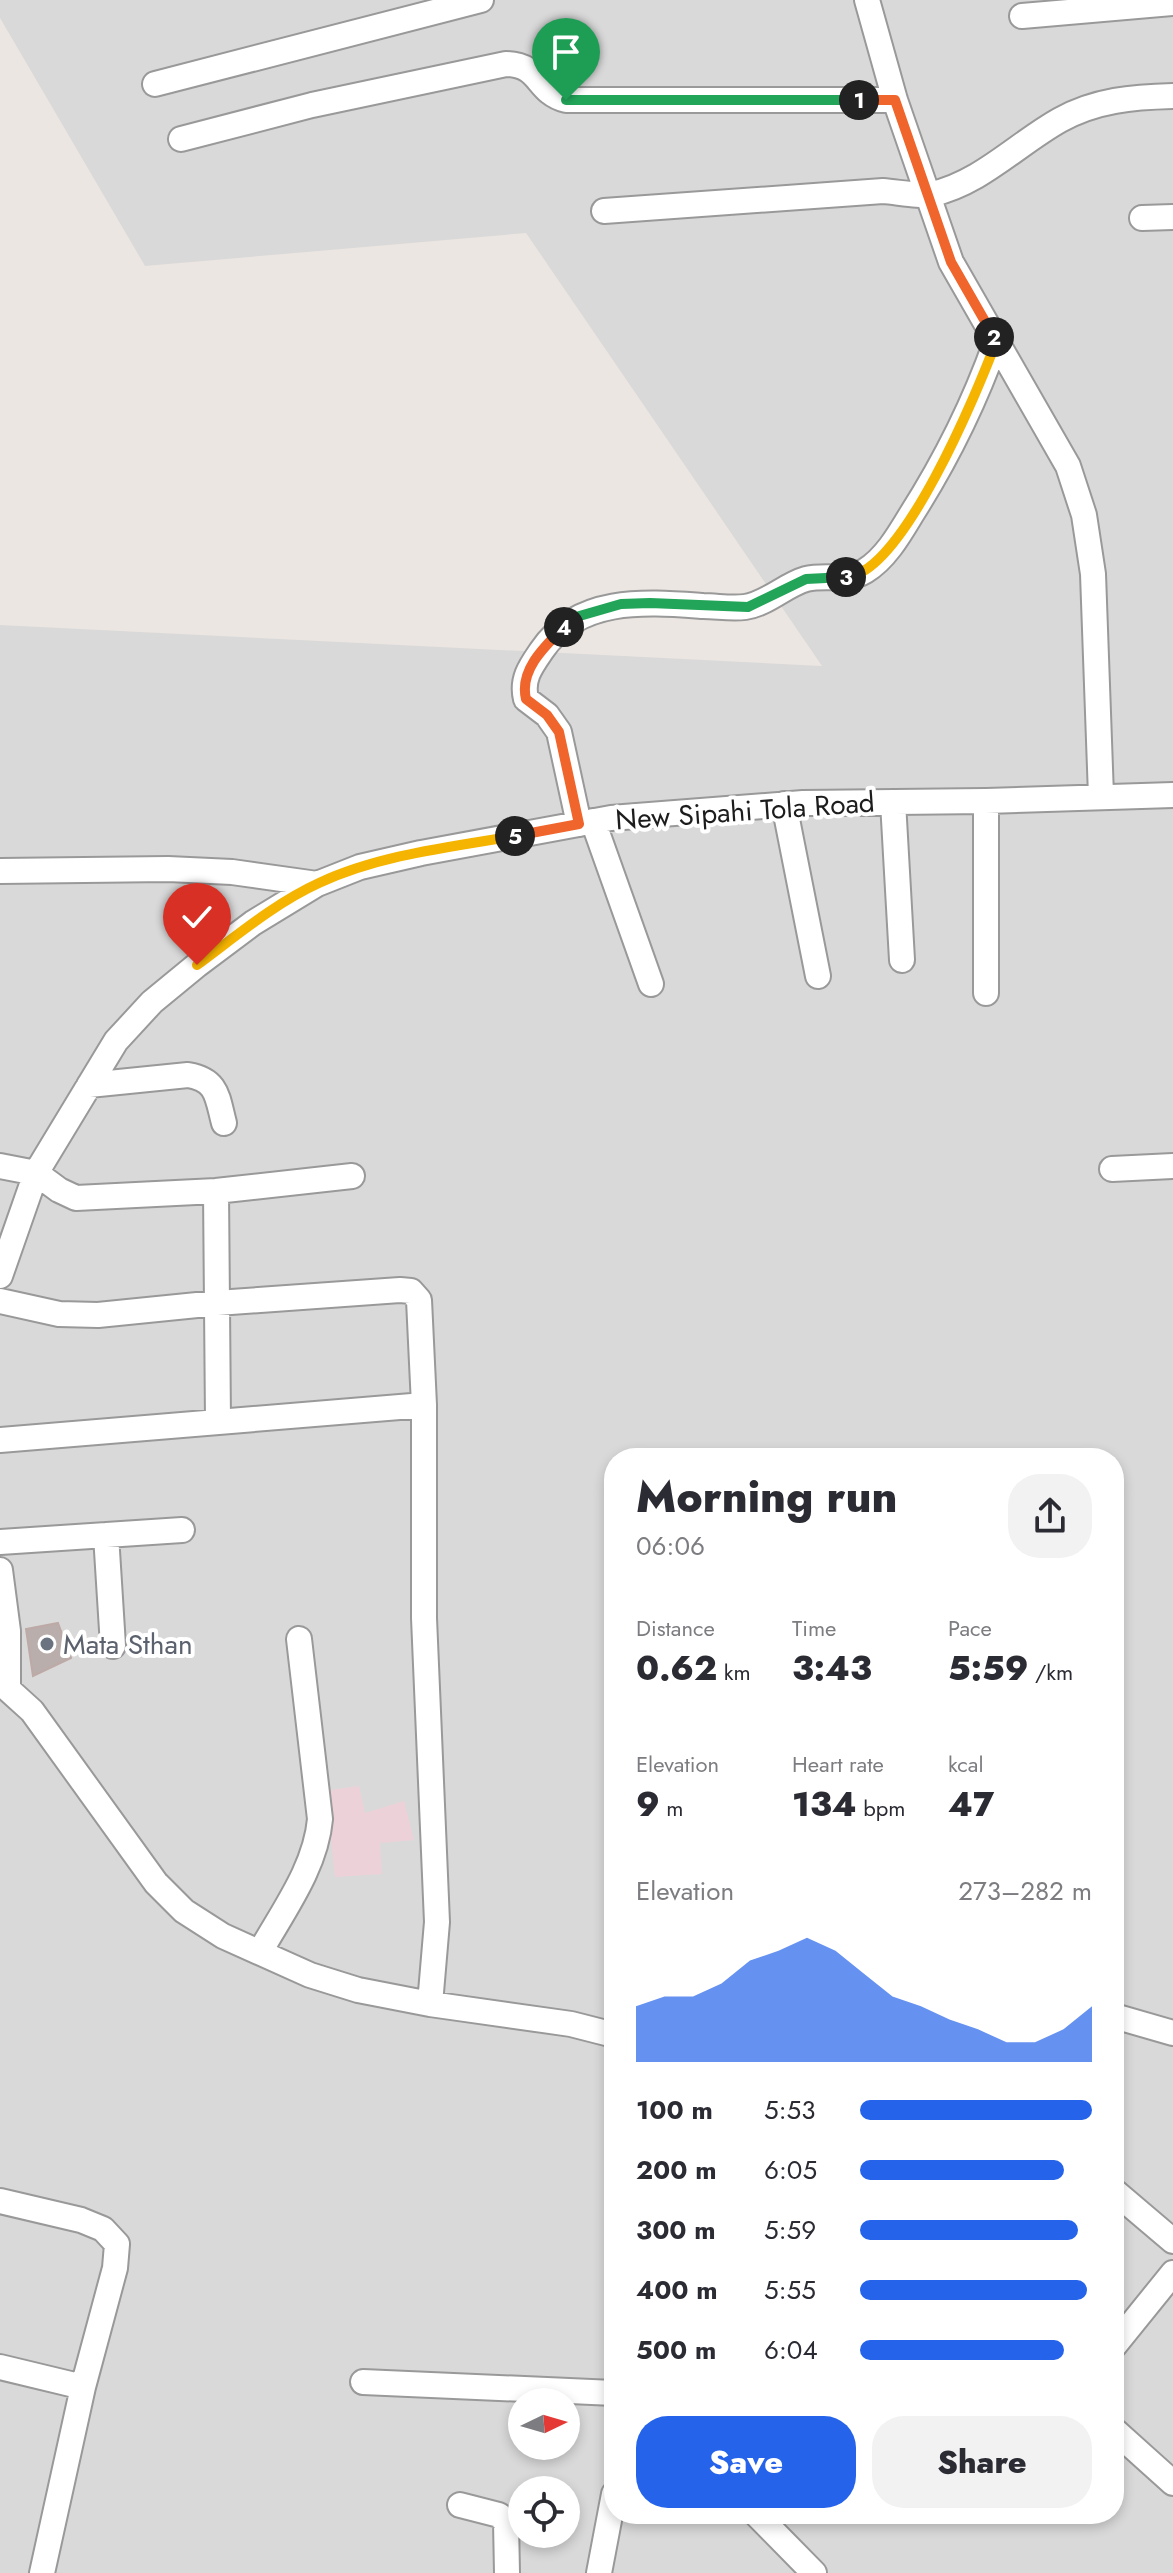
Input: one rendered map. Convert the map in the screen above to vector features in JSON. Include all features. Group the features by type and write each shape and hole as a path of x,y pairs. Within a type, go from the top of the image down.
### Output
{"street":[{"path":"155,84 481,0"},
{"path":"867,0 895,100 951,262 1068,466 1084,515 1093,574 1101,796"},
{"path":"1022,16 1173,3"},
{"path":"181,139 312,105 506,64 522,64 533,72 553,97 566,100 895,100"},
{"path":"604,211 883,191 928,195 971,180 1061,119 1096,104 1126,97 1173,96"},
{"path":"1142,218 1173,217"},
{"path":"651,984 586,823 559,732 547,715 526,699 523,687 528,671 547,644 576,617 621,604 748,607 806,579 851,577 865,571 879,560 898,536 945,458 972,405 996,342"},
{"name":"New Sipahi Tola Road","path":"0,1276 36,1173 116,1041 152,1002 253,923 317,884 360,867 421,853 586,823 784,804 1173,795"},
{"path":"986,801 986,993"},
{"path":"893,802 902,960"},
{"path":"784,804 818,976"},
{"path":"0,871 184,870 232,872 317,884"},
{"path":"89,1085 188,1075 203,1078 214,1088 224,1123"},
{"path":"0,1166 36,1173 76,1198 216,1191 352,1176"},
{"path":"1112,1169 1173,1166"},
{"path":"216,1191 218,1421"},
{"path":"0,1301 59,1314 98,1315 217,1303 411,1291 419,1300 422,1312 424,1405 424,1618 437,1922 430,2004"},
{"path":"0,1440 424,1405"},
{"path":"0,1542 182,1530"},
{"path":"106,1535 113,1646"},
{"path":"0,1570 8,1631 4,1684 32,1711 156,1883 184,1911 223,1936 310,1975 358,1990 430,2004 571,2024 604,2032"},
{"path":"260,1952 310,1861 318,1840 320,1819 299,1639"},
{"path":"1124,2019 1173,2033"},
{"path":"1124,2199 1173,2241"},
{"path":"0,2201 81,2220 103,2229 117,2244 115,2268 83,2387 42,2573"},
{"path":"1124,2334 1173,2273"},
{"path":"0,2367 83,2387"},
{"path":"363,2382 604,2393"},
{"path":"1124,2439 1173,2483"},
{"path":"460,2505 499,2515 506,2522 507,2573"},
{"path":"599,2573 608,2524"},
{"path":"766,2524 814,2573"}],"shaded area":[{"path":"0,0 1173,0 1173,2573 0,2573 0,625 822,666 526,233 145,266 0,18"},
{"path":"359,1786 365,1813 404,1801 414,1840 380,1843 382,1874 335,1877 331,1839 317,1792"}],"building":[{"name":"Mata Sthan","path":"58,1623 71,1658 33,1676 26,1629"}],"place":[{"name":"Mata Sthan","path":"47,1644"}],"route":[{"path":"197,965 253,923 317,884 360,867 579,824 559,732 547,715 526,699 523,687 528,671 547,644 576,617 621,604 748,607 806,579 851,577 865,571 879,560 898,536 959,433 978,391 996,342 951,262 895,100 566,100"}]}
